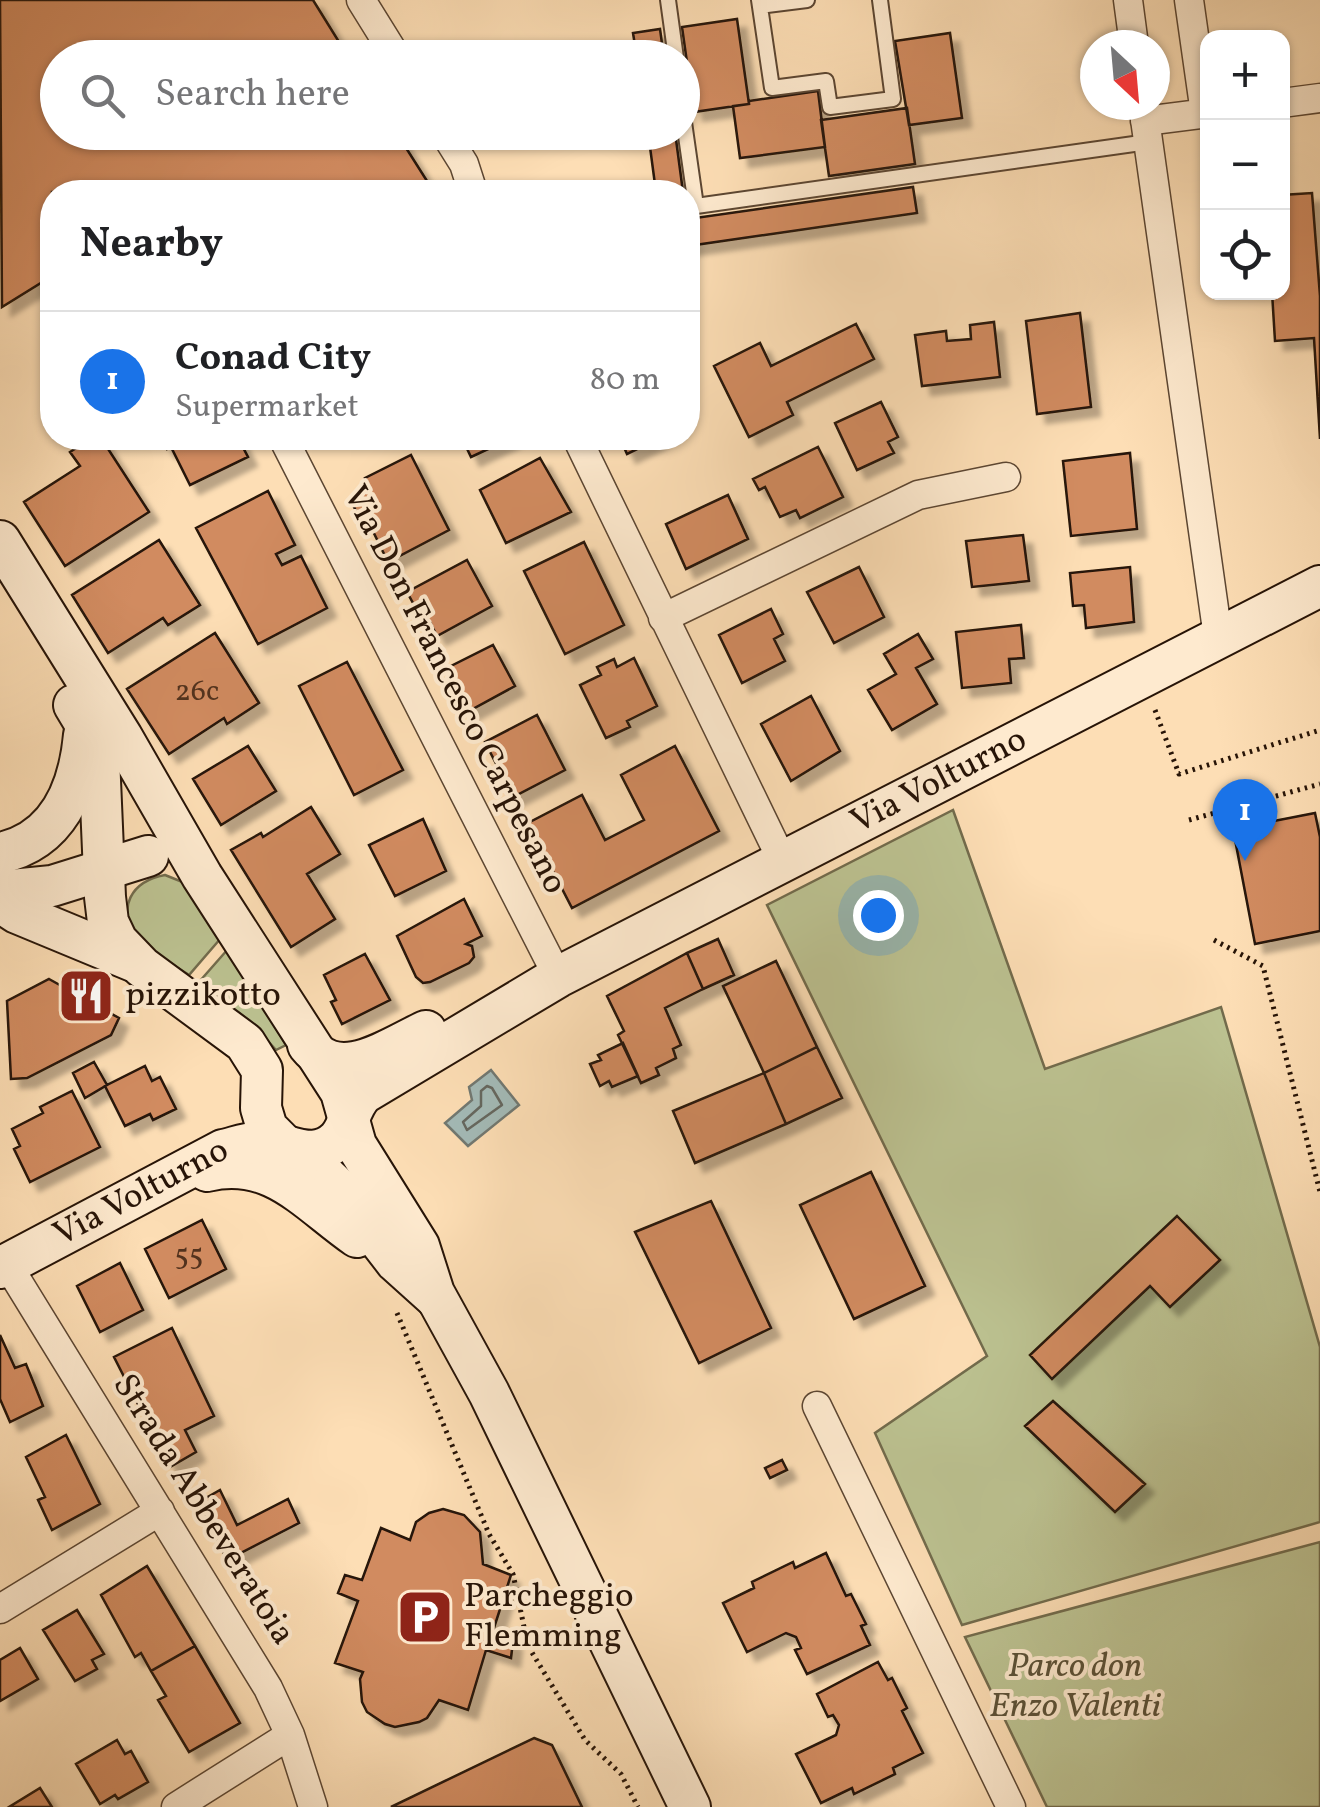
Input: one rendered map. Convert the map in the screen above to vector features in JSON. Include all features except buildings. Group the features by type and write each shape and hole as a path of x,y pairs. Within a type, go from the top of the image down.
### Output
{"main road":[{"path":"0,541 114,722 202,876 340,1092 356,1146 415,1238 438,1301 489,1393 690,1807"},
{"name":"Via Volturno","path":"2,1257 88,1219 223,1150 256,1142 304,1152 326,1148 343,1132 348,1116 364,1093 558,976 1320,586"},
{"path":"0,587 78,712 99,757 107,912 117,941 142,966 246,1043 259,1062 264,1084 261,1108 271,1134 312,1163 350,1202 396,1262"},
{"path":"0,853 39,837 61,815 82,746 84,729 78,712"},
{"path":"0,890 52,886 148,856 173,855 202,876"},
{"path":"107,912 117,879 148,856"},
{"path":"0,902 17,914 97,944 142,966"},
{"name":"Via Volturno","path":"307,1044 328,1063 353,1063 523,984 558,976"},
{"name":"Via Volturno","path":"2,1257 238,1118 264,1084"},
{"path":"88,1219 122,1210 205,1172 252,1168 286,1184 396,1262 438,1301"}],"street":[{"path":"361,0 386,40"},
{"path":"1128,0 1132,30"},
{"path":"1189,0 1200,73"},
{"path":"1290,102 1320,98"},
{"path":"1200,114 1145,123 1218,638"},
{"path":"455,150 469,180"},
{"name":"Via Don Francesco Carpesano","path":"289,450 558,976"},
{"path":"583,450 782,860"},
{"path":"663,618 918,495 1006,477"},
{"name":"Strada Abbeveratoia","path":"2,1257 258,1670 290,1735 313,1807"},
{"path":"818,1406 1011,1807"},
{"path":"0,1609 160,1511"},
{"path":"176,1807 290,1735"}],"lane":[{"path":"668,0 674,40"},
{"path":"807,0 759,3 772,88 826,81 830,106 893,98 880,0"},
{"path":"700,205 1145,123"},
{"path":"688,150 692,180"}],"path":[{"path":"1142,676 1178,774 1320,730"},
{"path":"1188,820 1320,784"},
{"path":"1214,940 1262,966 1320,1192"},
{"path":"388,1302 400,1316 489,1534 513,1574 528,1646 585,1740 621,1774 638,1807"}],"green space":[{"path":"953,810 1045,1069 1221,1007 1320,1347 1320,1522 962,1625 875,1433 987,1356 767,905"},
{"path":"165,875 185,883 221,938 189,975 143,943 128,916 130,897 136,890"},
{"path":"228,949 286,1045 276,1050 250,1021 199,982"},
{"name":"Parco don Enzo Valenti","path":"1320,1542 1320,1807 1047,1807 965,1637"}],"water":[{"path":"491,1070 519,1105 468,1146 445,1123 472,1100 469,1087"}],"place":[{"name":"Conad City","path":"1245,861"},
{"name":"pizzikotto","path":"86,996"},
{"name":"Parcheggio Flemming","path":"425,1617"}]}
